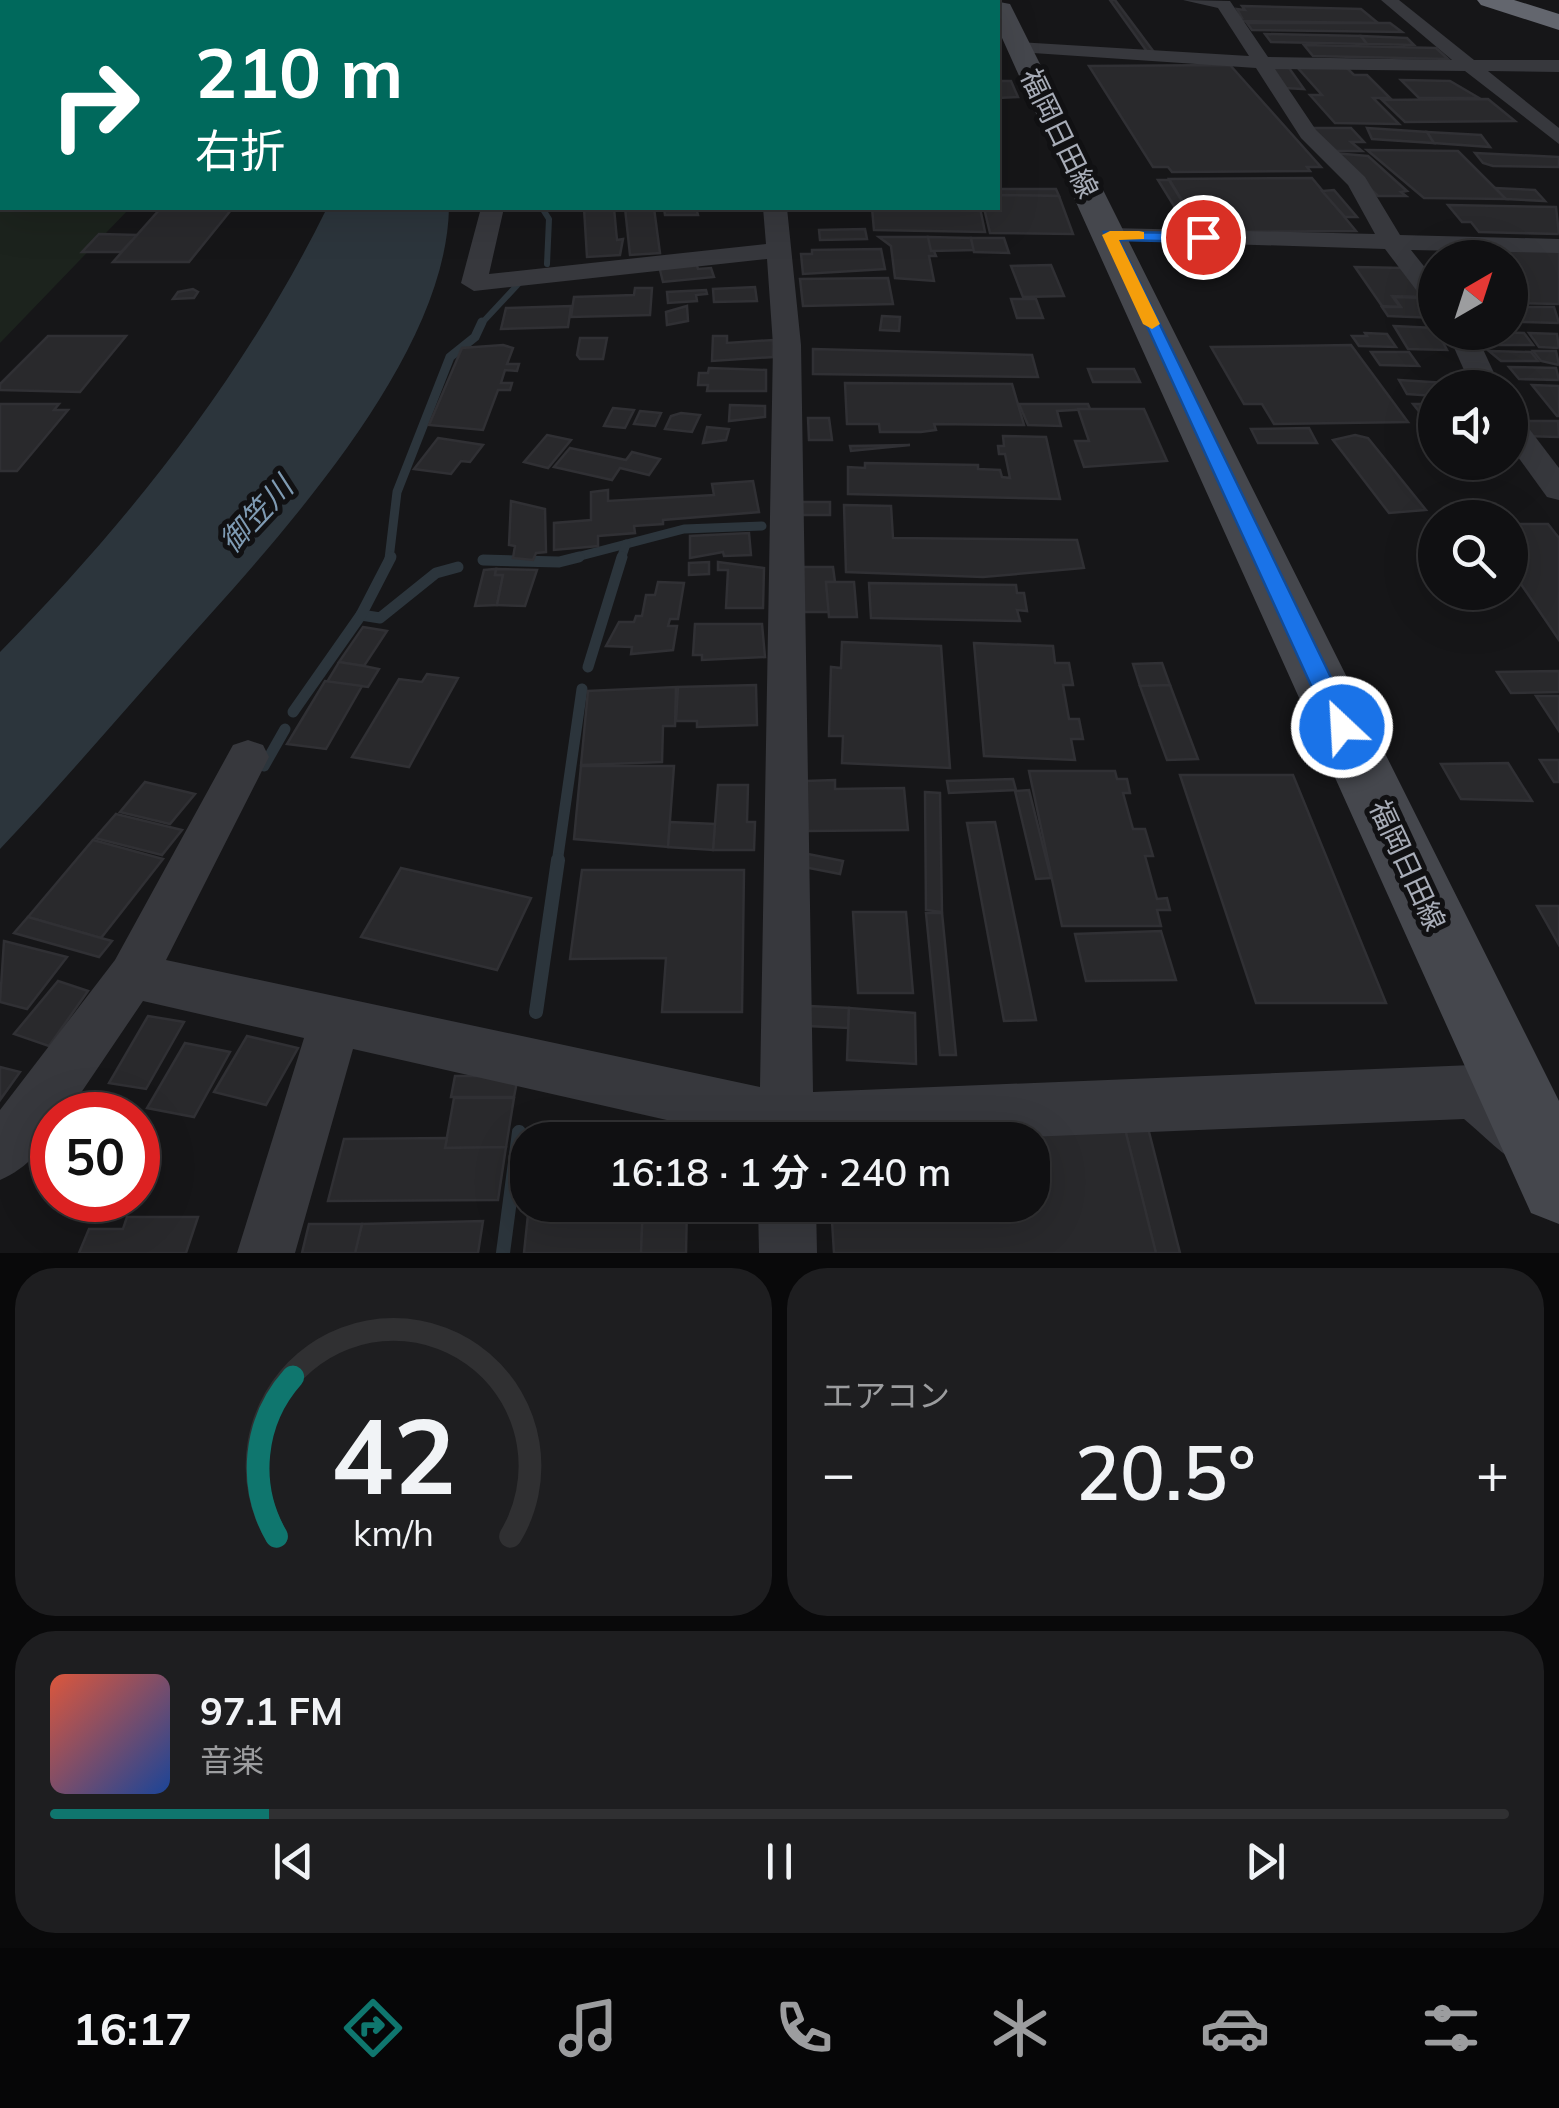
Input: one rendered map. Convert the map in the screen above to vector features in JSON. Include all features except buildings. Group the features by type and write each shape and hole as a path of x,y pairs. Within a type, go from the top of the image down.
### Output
{"highway":[{"path":"1489,0 1559,20"},
{"path":"1501,0 1559,20"},
{"path":"1526,0 1559,8"},
{"path":"1539,0 1559,8"}],"main road":[{"name":"福岡日田線","path":"1001,20 1110,235 1553,1160"}],"street":[{"path":"1191,0 1224,4 1308,134 1357,182 1392,242 1418,275"},
{"path":"1389,0 1559,138"},
{"path":"1001,20 1264,63 1559,66"},
{"path":"492,210 474,284 777,250"},
{"path":"775,210 787,345 786,1122"},
{"path":"1110,235 1559,246"},
{"path":"1528,449 1559,490"},
{"path":"0,1152 46,1098 132,976 248,757"},
{"path":"132,976 753,1122"},
{"path":"266,1253 335,1021"},
{"path":"931,1122 1473,1092 1553,1160"},
{"path":"787,1222 788,1253"}],"shaded area":[{"path":"0,210 128,210 0,343"}],"water":[{"name":"御笠川","path":"326,210 449,210 440,267 418,328 386,388 346,449 257,562 0,849 0,652 95,550 182,443 259,330"}],"waterway":[{"path":"543,210 549,219 547,264"},
{"path":"481,324 522,280"},
{"path":"389,559 397,492 450,357 475,337 481,324"},
{"path":"626,544 684,529 762,526"},
{"path":"569,559 626,544"},
{"path":"621,559 626,544"},
{"path":"361,615 391,557"},
{"path":"483,560 559,562 579,557"},
{"path":"588,667 622,557"},
{"path":"361,615 380,618 436,573 458,567"},
{"path":"293,712 361,615"},
{"path":"557,863 582,689"},
{"path":"264,766 285,729"},
{"path":"536,1012 558,860"},
{"path":"503,1253 510,1200"}],"slow traffic":[{"path":"1139,236 1110,235 1152,324"}],"route":[{"path":"1203,237 1110,235 1342,727"}]}
